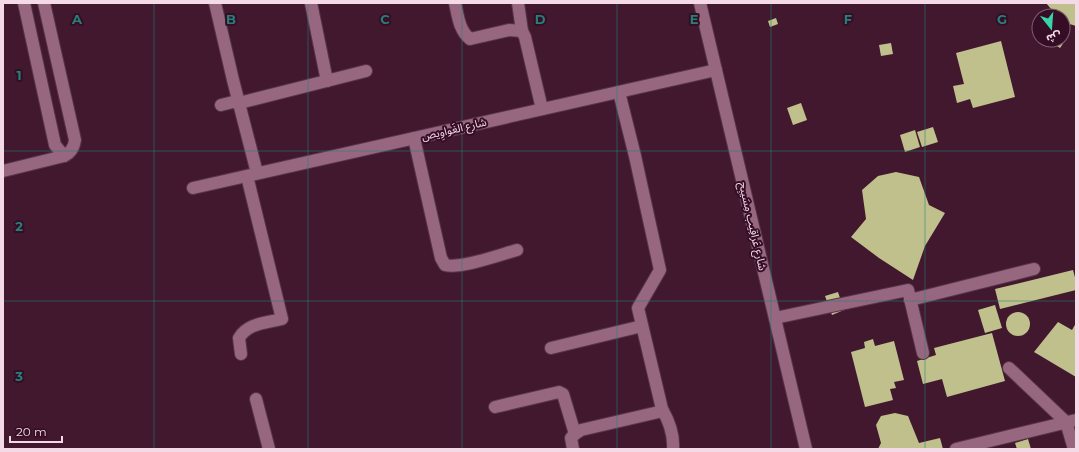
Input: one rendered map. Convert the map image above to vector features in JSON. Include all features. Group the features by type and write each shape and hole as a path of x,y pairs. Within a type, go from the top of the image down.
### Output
{"street":[{"path":"24,3 55,145 64,156"},
{"path":"215,3 239,103 282,319 250,327 243,331 239,338 241,354"},
{"path":"311,3 327,81"},
{"path":"455,3 460,26 465,35 470,39 509,30 522,31"},
{"path":"518,3 522,31 525,37 542,109"},
{"name":"شارع عَراقِيب مِسَيبِح","path":"700,3 806,449"},
{"path":"3,171 68,155 74,146 75,140 45,7 26,16"},
{"name":"شارع الغَواوِيص","path":"193,188 716,70"},
{"path":"221,105 233,102 239,103 366,71"},
{"path":"42,87 62,83"},
{"path":"619,92 635,156 660,270 638,308 663,411 669,423 674,441 673,449"},
{"path":"414,138 441,258 445,265 451,266 464,264 517,250"},
{"path":"910,300 1034,270"},
{"path":"775,318 908,290 923,353"},
{"path":"551,348 642,326"},
{"path":"1009,368 1071,421 1074,449"},
{"path":"496,407 559,392 563,394 575,434"},
{"path":"256,399 269,449"},
{"path":"573,449 571,438 581,430 663,411"},
{"path":"956,449 1071,421"}],"building":[{"path":"1046,3 1076,3 1076,26 1071,24 1071,8 1050,8"},
{"path":"776,18 778,24 770,27 768,21"},
{"path":"1001,41 1015,97 973,108 970,99 957,103 953,86 964,84 956,53"},
{"path":"891,43 893,54 881,56 879,45"},
{"path":"801,103 807,120 793,125 787,108"},
{"path":"933,127 938,142 922,147 917,132"},
{"path":"915,130 920,147 905,152 900,135"},
{"path":"896,172 919,177 929,205 945,213 925,246 913,280 879,258 851,237 866,219 862,190 878,176"},
{"path":"1073,270 1076,281 1076,290 1000,309 995,289"},
{"path":"838,292 844,310 832,315 825,296"},
{"path":"995,305 1002,328 985,333 978,310"},
{"path":"1018,312 1027,315 1030,324 1027,333 1018,336 1009,333 1006,324 1009,315"},
{"path":"1058,322 1072,330 1076,323 1076,377 1034,352"},
{"path":"992,333 1005,381 947,397 942,379 923,384 917,361 936,355 934,348"},
{"path":"873,339 875,346 894,341 904,380 894,382 896,388 890,389 893,400 865,407 851,352 865,348 864,342"},
{"path":"895,413 908,416 919,443 940,438 943,449 878,449 881,443 876,425 881,416"},
{"path":"1028,439 1031,449 1017,449 1015,443"}]}
